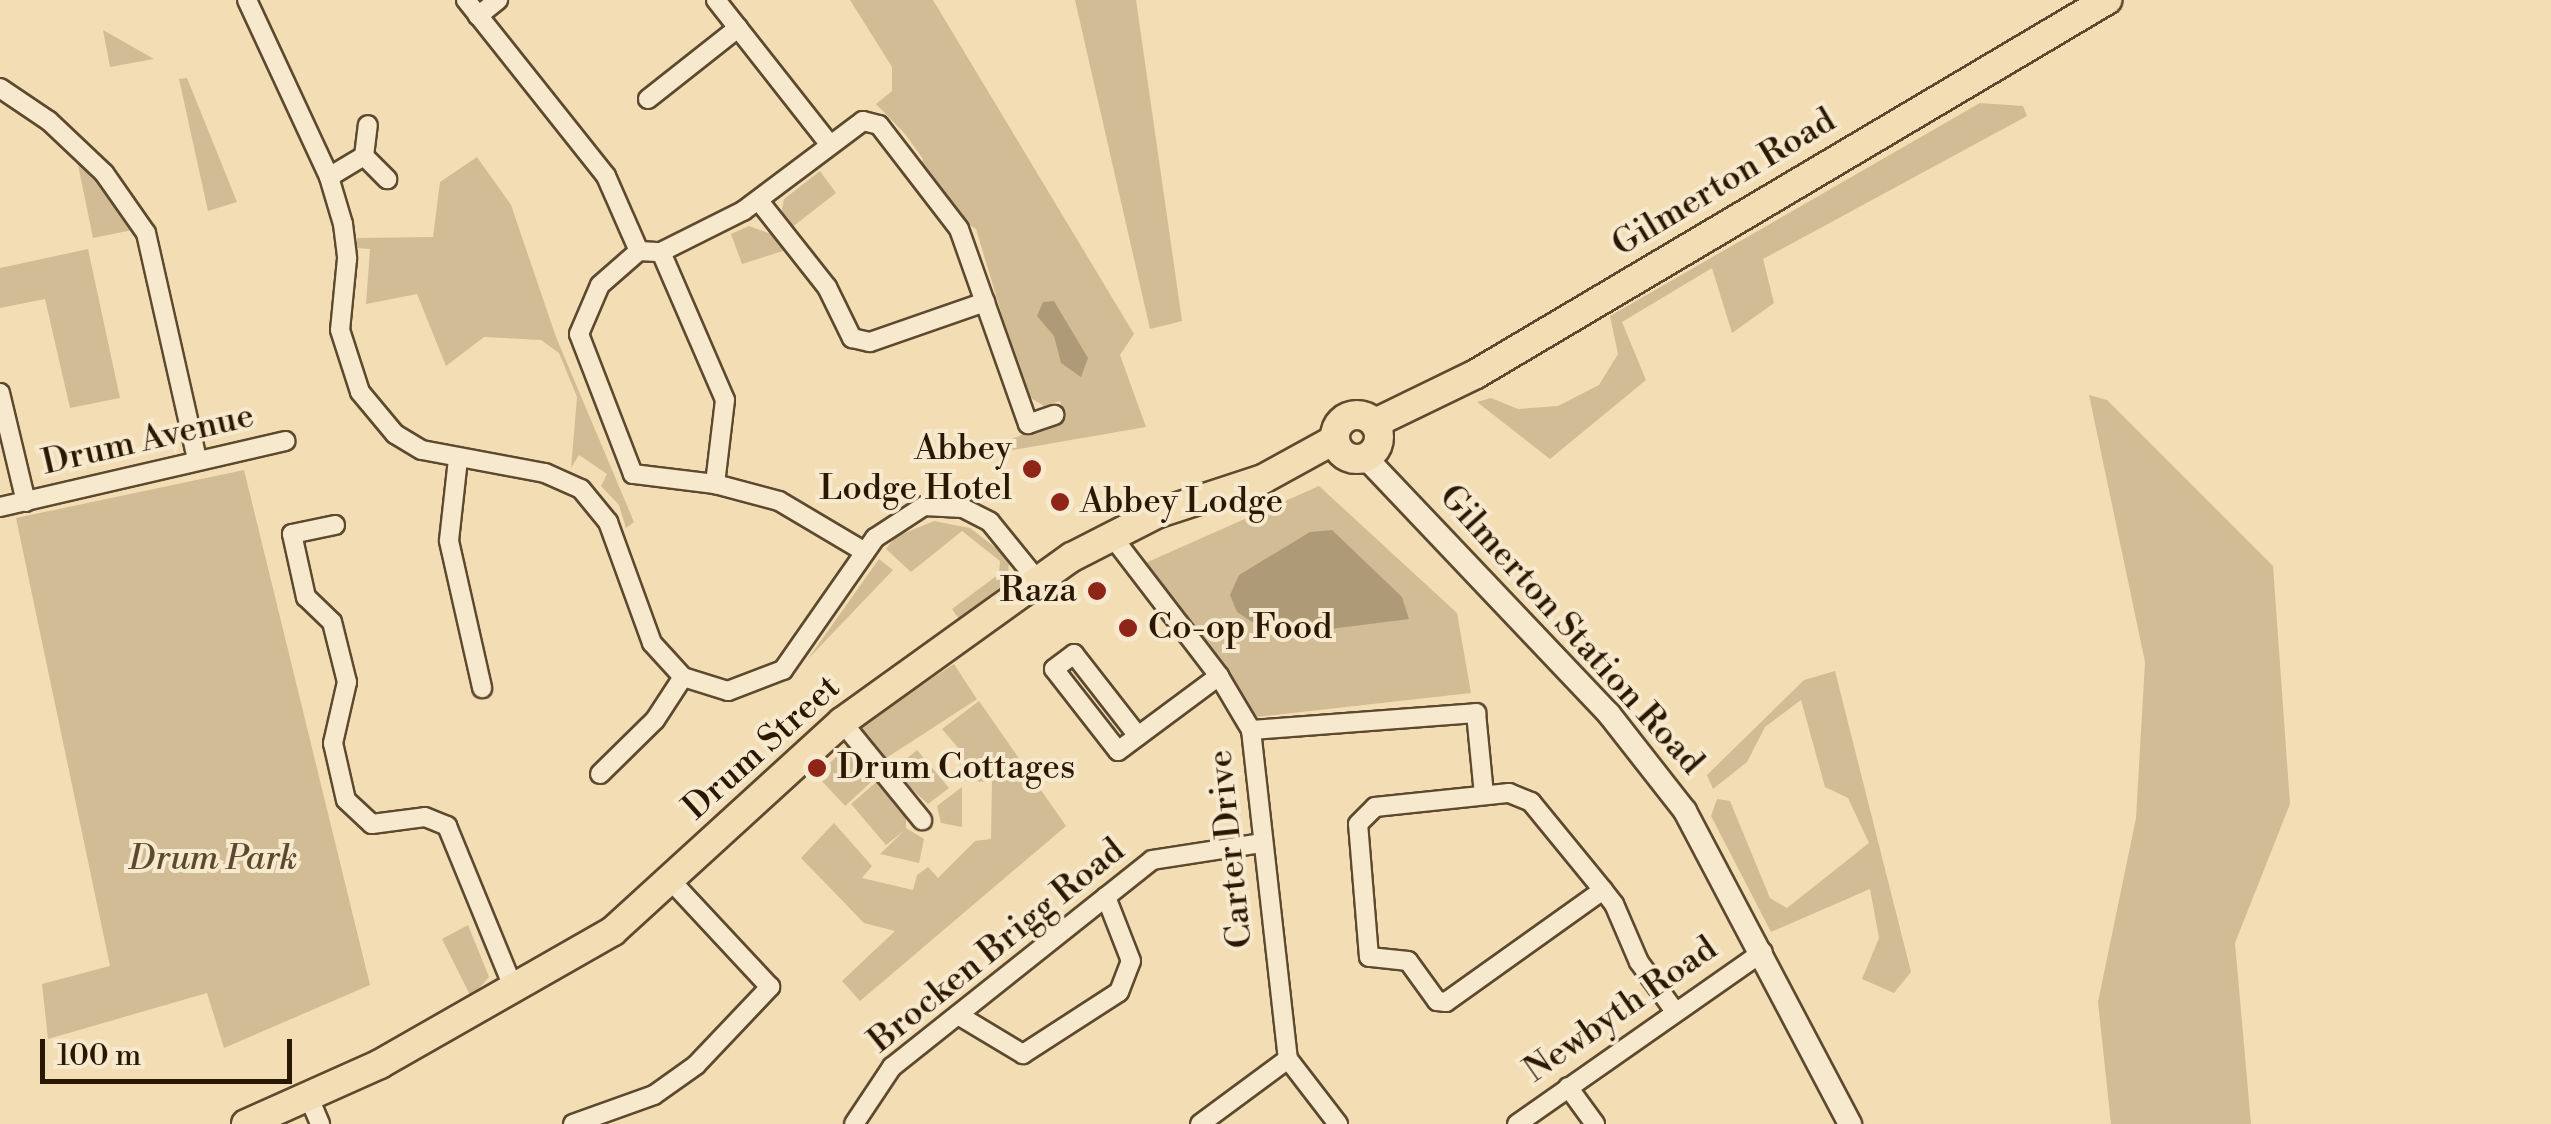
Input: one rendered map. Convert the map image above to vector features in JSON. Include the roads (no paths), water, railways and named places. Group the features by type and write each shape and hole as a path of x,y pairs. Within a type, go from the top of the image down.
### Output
{"main road":[{"name":"Gilmerton Road","path":"1375,423 1476,374 2107,0"},
{"path":"1348,416 1375,423 1379,442 1366,458 1345,456 1334,440 1348,416"},
{"name":"Drum Street","path":"246,1124 315,1112 613,931 842,722 1038,581 1110,535 1263,479 1334,440"}],"street":[{"path":"247,0 329,177 347,259 340,330 353,378 395,434 422,450 563,478 596,502 652,643 683,677 728,691 783,670 865,552 904,514 924,506 963,508 1002,532 1038,581"},
{"path":"466,0 606,176 639,252"},
{"path":"478,16 498,0"},
{"path":"716,0 830,145"},
{"path":"648,99 738,28"},
{"path":"0,88 48,121 104,173 146,234 197,460"},
{"path":"865,552 780,501 715,484 633,474 579,334 600,284 639,252 662,252 758,201 863,121 879,125 959,229 1028,424 1054,415"},
{"path":"364,156 368,125"},
{"path":"329,177 364,156"},
{"path":"364,156 388,179"},
{"path":"758,201 827,287 852,338 870,342 985,302"},
{"path":"662,252 725,400 715,484"},
{"name":"Drum Avenue","path":"0,393 26,502"},
{"name":"Drum Avenue","path":"0,507 285,441"},
{"name":"Gilmerton Station Road","path":"1366,458 1609,714 1685,811 1763,952 1850,1124"},
{"path":"458,459 449,541 482,688"},
{"path":"335,524 286,536 306,597 332,622 348,682 333,743 346,800 372,824 425,817 446,826 514,989"},
{"name":"Carter Drive","path":"1110,535 1219,676 1251,730 1288,1059"},
{"path":"1138,736 1074,654 1054,669 1118,751 1219,676"},
{"path":"600,774 656,720 683,677"},
{"path":"1251,730 1476,713 1484,795"},
{"path":"842,722 922,820"},
{"path":"1603,890 1446,1002 1436,1001 1408,960 1370,957 1362,814 1509,793 1532,802 1603,890 1627,924 1639,962 1674,1010"},
{"name":"Brocken Brigg Road","path":"854,1124 892,1067 1152,860 1262,843"},
{"path":"573,1124 654,1095 696,1065 770,986 672,881"},
{"path":"958,1015 1023,1054 1119,992 1131,961 1106,898"},
{"name":"Newbyth Road","path":"1517,1124 1674,1010 1763,952"},
{"path":"1200,1124 1288,1059 1338,1124"},
{"path":"1568,1087 1595,1124"}],"place":[{"name":"Abbey Lodge Hotel","path":"1032,469"},
{"name":"Abbey Lodge","path":"1060,502"},
{"name":"Raza","path":"1097,591"},
{"name":"Co-op Food","path":"1128,628"},
{"name":"Drum Cottages","path":"817,768"}],"park label":[{"name":"Drum Park","path":"213,859"}]}
